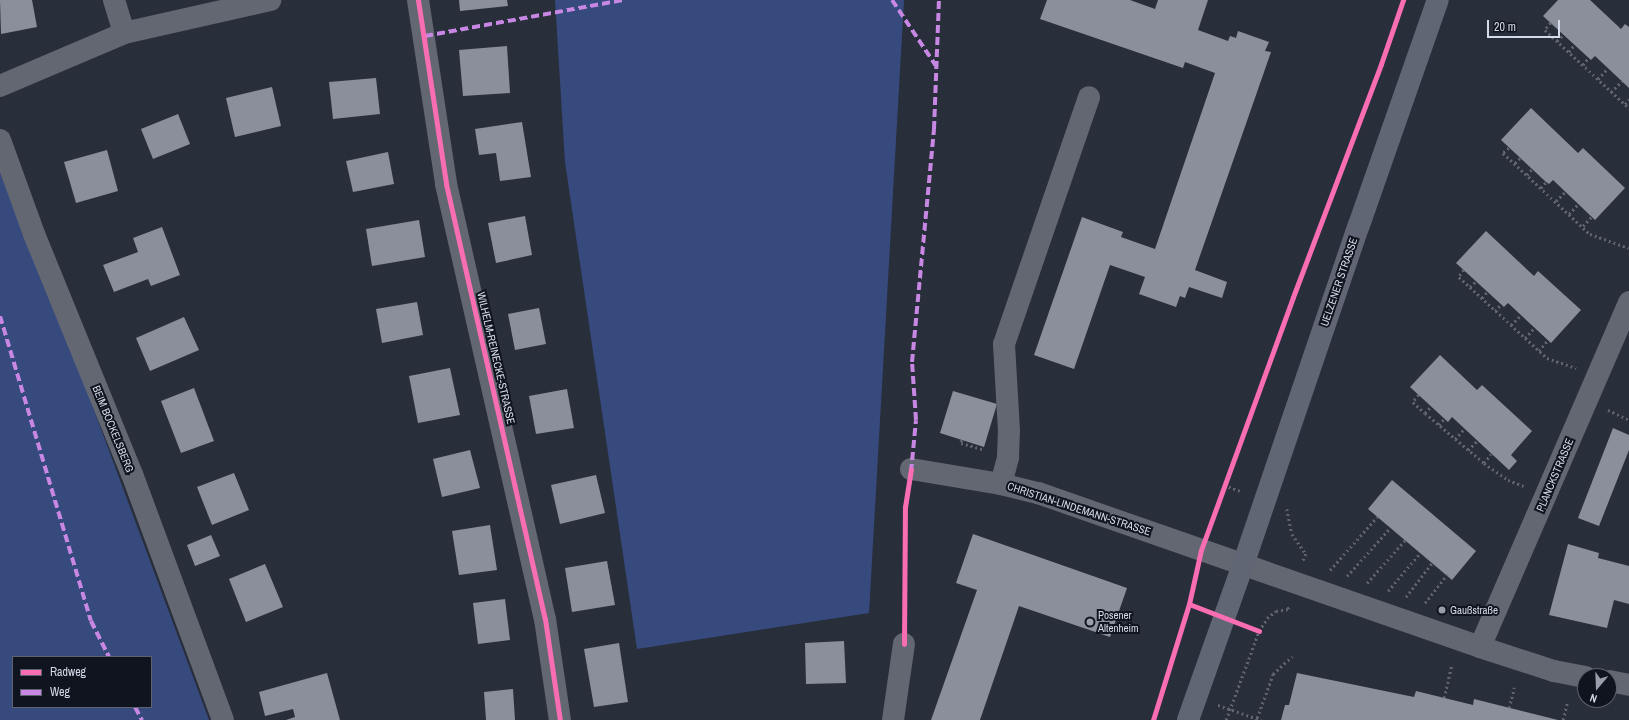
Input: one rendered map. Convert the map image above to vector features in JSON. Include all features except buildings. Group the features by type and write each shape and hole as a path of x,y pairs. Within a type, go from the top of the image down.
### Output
{"main road":[{"name":"UELZENER STRASSE","path":"1188,720 1244,565 1264,500 1438,0"}],"street":[{"path":"114,0 124,33"},
{"path":"0,86 124,33 270,0"},
{"name":"WILHELM-REINECKE-STRASSE","path":"418,0 446,184 545,619 560,720"},
{"path":"1001,484 1008,457 1009,431 1004,344 1089,97"},
{"name":"BEIM BOCKELSBERG","path":"0,140 34,234 132,474 223,720"},
{"name":"PLANCKSTRASSE","path":"1480,647 1629,302"},
{"name":"CHRISTIAN-LINDEMANN-STRASSE","path":"911,469 1001,484 1038,493 1244,565"},
{"path":"1244,565 1480,647 1554,671 1577,675"},
{"path":"893,720 904,644"},
{"path":"1617,683 1629,685"}],"path":[{"path":"1551,23 1545,30 1629,108"},
{"path":"1557,42 1563,34"},
{"path":"1569,52 1574,45"},
{"path":"1583,65 1588,58"},
{"path":"1598,79 1608,68"},
{"path":"1611,92 1622,81"},
{"path":"1624,104 1629,99"},
{"path":"1509,148 1503,152 1590,234 1629,248"},
{"path":"1515,163 1520,158"},
{"path":"1527,175 1532,169"},
{"path":"1541,188 1546,182"},
{"path":"1556,201 1565,192"},
{"path":"1569,214 1578,204"},
{"path":"1582,226 1592,216"},
{"path":"1464,270 1459,277 1547,358 1598,375"},
{"path":"1470,287 1476,281"},
{"path":"1482,298 1488,292"},
{"path":"1495,311 1501,304"},
{"path":"1511,325 1521,315"},
{"path":"1525,338 1534,328"},
{"path":"1539,351 1548,340"},
{"path":"1419,395 1413,402 1484,463 1508,480 1546,494"},
{"path":"1425,413 1431,406"},
{"path":"1439,425 1444,419"},
{"path":"1455,439 1464,429"},
{"path":"1468,450 1477,441"},
{"path":"1484,463 1491,454"},
{"path":"1224,485 1288,510 1292,534 1306,554 1295,582 1288,609 1276,611 1267,618 1259,631 1226,720"},
{"path":"1330,570 1377,517"},
{"path":"1347,576 1390,528"},
{"path":"1367,583 1405,540"},
{"path":"1388,591 1420,553"},
{"path":"1406,597 1432,563"},
{"path":"1425,604 1447,575"},
{"path":"1257,718 1273,674 1292,656"},
{"path":"1444,698 1452,664"},
{"path":"1509,708 1514,688"},
{"path":"1197,697 1261,720"},
{"path":"1563,720 1566,703"}],"shaded area":[{"path":"555,0 904,0 869,613 637,649 565,162"},
{"path":"0,157 209,720 0,720"}],"marked path":[{"path":"425,36 623,0"},
{"path":"892,0 936,66"},
{"path":"911,472 916,420 912,362 934,129 939,0"},
{"path":"0,316 91,621 108,656"},
{"path":"136,708 142,720"}],"cycle path":[{"path":"418,0 446,184 545,619 560,720"},
{"path":"1153,720 1189,604 1201,550 1293,297 1381,64 1403,0"},
{"path":"904,644 905,507 911,469"},
{"path":"1189,604 1259,631"}],"place":[{"name":"Gaußstraße","path":"1442,610"},
{"name":"Posener Altenheim","path":"1090,622"}]}
